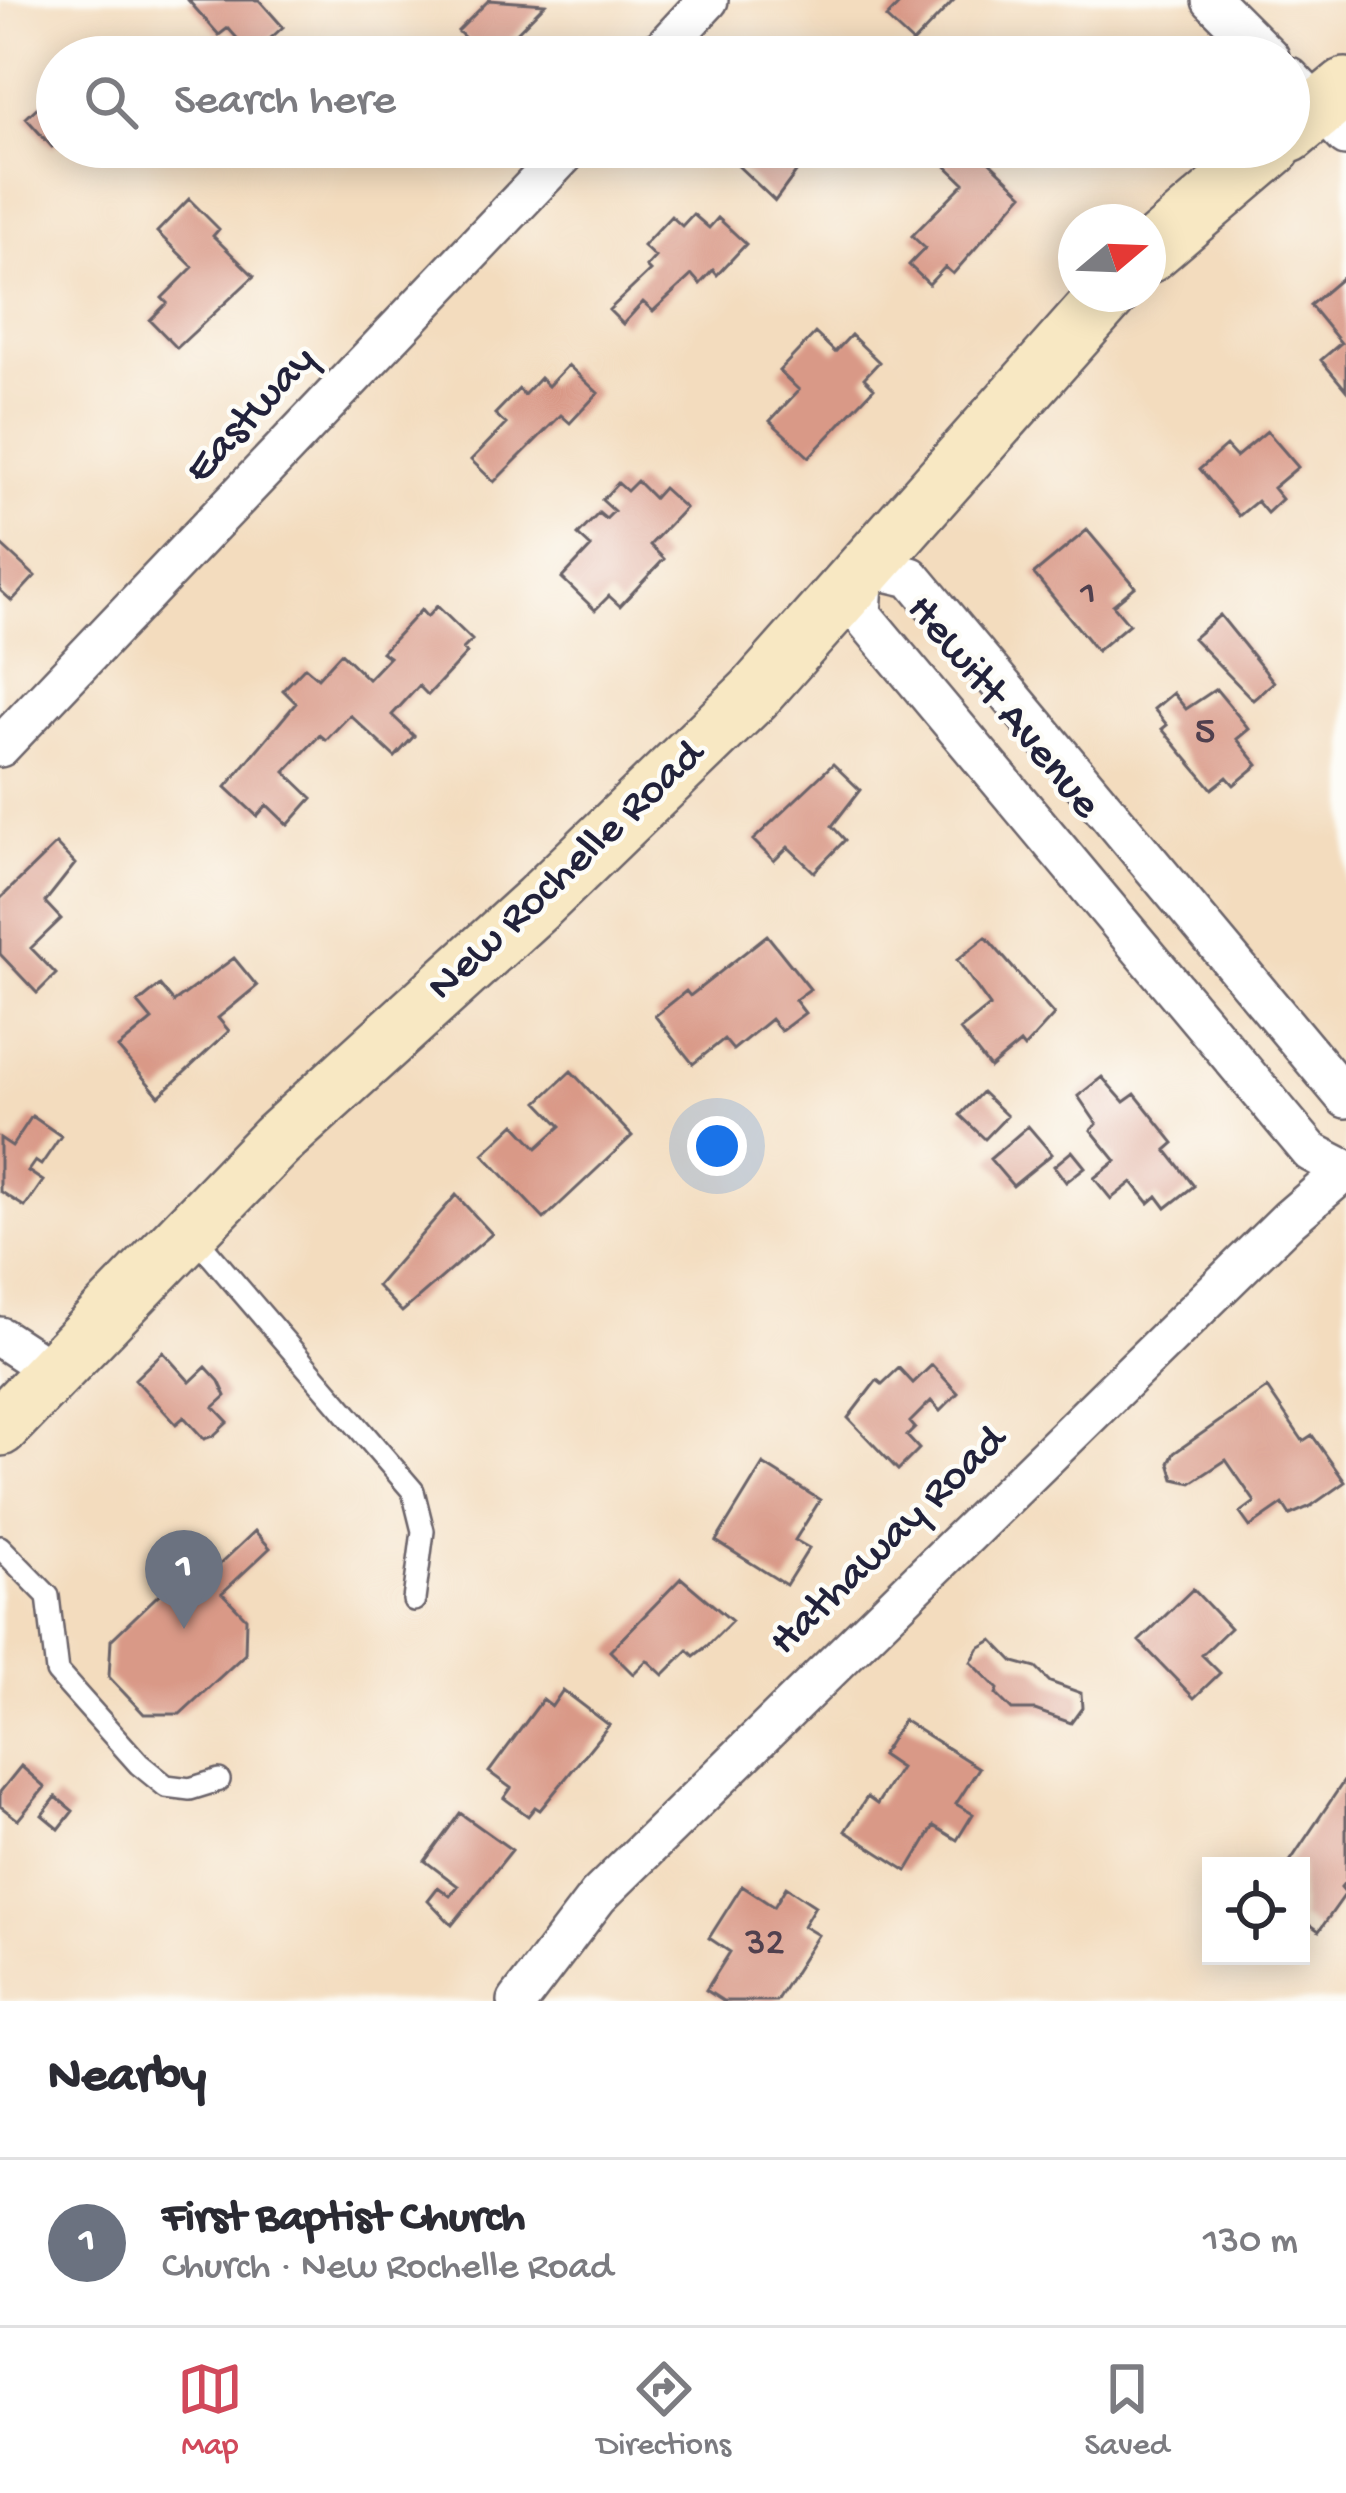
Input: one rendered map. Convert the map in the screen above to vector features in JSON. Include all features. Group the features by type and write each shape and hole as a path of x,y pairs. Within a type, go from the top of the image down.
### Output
{"main road":[{"path":"1166,239 1248,168"},
{"name":"New Rochelle Road","path":"0,1426 276,1141 672,776 754,694 1093,312"}],"street":[{"path":"675,36 708,0"},
{"path":"1212,0 1248,36"},
{"name":"Eastway","path":"5,734 551,168"},
{"name":"Hewitt Avenue","path":"1346,1098 911,577 864,566 861,614 1311,1152 1346,1170"},
{"name":"Hathaway Road","path":"518,2001 598,1896 1272,1235 1346,1170"},
{"path":"0,1336 52,1371"}],"lane":[{"path":"188,1230 413,1491 423,1531 414,1600"},
{"path":"0,1546 48,1596 58,1672 139,1764 166,1786 190,1789 219,1780"}],"building":[{"path":"188,0 259,0 283,27 273,36 235,36 228,28 219,35"},
{"path":"489,0 545,4 514,36 463,36 458,31"},
{"path":"903,0 954,0 920,36 905,36 886,18"},
{"path":"36,109 36,129 26,118"},
{"path":"740,168 799,168 775,201"},
{"path":"948,168 996,168 1023,194 953,274 945,267 929,284 909,265 925,248 912,236 964,183"},
{"path":"189,199 219,229 213,236 254,276 177,348 150,320 167,303 162,298 193,267 157,232"},
{"path":"693,214 709,228 718,218 746,244 717,275 713,270 700,284 692,275 653,311 643,302 623,324 609,310 650,271 646,267 655,257 643,246 671,216 682,226"},
{"path":"1342,278 1346,283 1346,390 1321,360 1341,343 1310,305"},
{"path":"815,333 835,352 851,335 879,362 864,378 874,388 809,457 770,421 799,390 779,371"},
{"path":"568,365 598,393 570,423 561,415 494,482 471,460 506,424 495,414 519,389 524,395 540,378 548,386"},
{"path":"1267,431 1298,467 1273,488 1282,499 1267,513 1257,501 1239,516 1200,469 1226,446 1236,457"},
{"path":"637,481 654,498 663,488 685,508 650,545 664,559 620,606 609,596 595,610 562,578 591,547 578,535 599,513 606,519 614,511 602,500 618,483 627,491"},
{"path":"1087,530 1135,587 1113,605 1129,624 1097,651 1034,574"},
{"path":"0,544 35,576 12,601 0,590"},
{"path":"437,606 472,640 463,649 467,653 428,695 419,686 392,715 414,736 395,757 350,715 326,740 320,735 285,772 312,798 288,825 267,805 257,816 226,787 296,703 283,690 305,667 318,678 341,653 368,679 389,657 382,652 421,610 427,617"},
{"path":"1220,615 1274,682 1253,700 1193,638"},
{"path":"1216,689 1249,729 1237,739 1258,765 1234,785 1227,777 1212,789 1162,729 1167,725 1154,709 1173,693 1186,709"},
{"path":"833,764 860,790 832,826 845,840 814,872 788,847 774,861 753,840"},
{"path":"56,844 75,864 45,902 61,919 31,948 56,974 37,993 0,954 0,899"},
{"path":"767,935 810,989 795,1000 805,1013 781,1031 771,1019 733,1050 724,1039 693,1064 655,1016 686,991 690,996"},
{"path":"986,937 1054,1015 1024,1048 1020,1043 990,1068 960,1030 990,1006 957,960"},
{"path":"234,958 257,986 218,1018 229,1031 159,1096 118,1048 152,1020 138,1003 160,985 174,1002"},
{"path":"571,1071 632,1136 544,1219 483,1154 515,1124 537,1148 561,1126 538,1102"},
{"path":"1102,1077 1124,1102 1135,1094 1174,1143 1166,1150 1194,1186 1166,1208 1157,1196 1149,1203 1132,1182 1111,1199 1094,1178 1116,1161 1091,1130 1097,1124 1078,1096"},
{"path":"982,1092 1007,1116 985,1139 960,1115"},
{"path":"32,1116 61,1136 41,1165 35,1161 28,1171 43,1181 25,1207 0,1191 0,1138 12,1146"},
{"path":"1028,1126 1052,1154 1013,1186 990,1159"},
{"path":"1072,1151 1085,1167 1066,1182 1054,1166"},
{"path":"456,1195 492,1234 402,1312 377,1286"},
{"path":"163,1352 190,1382 206,1367 219,1381 226,1396 214,1407 228,1422 213,1436 204,1439 184,1417 176,1424 135,1379"},
{"path":"932,1365 958,1393 940,1411 931,1401 910,1422 915,1428 907,1436 919,1449 898,1470 848,1418 877,1380 882,1384 899,1368 913,1383"},
{"path":"1267,1388 1303,1441 1312,1435 1345,1482 1311,1506 1290,1515 1283,1504 1250,1527 1240,1513 1255,1502 1226,1460 1191,1483 1174,1479 1169,1463 1174,1453"},
{"path":"763,1464 820,1500 795,1540 809,1548 786,1585 716,1541"},
{"path":"255,1531 270,1548 222,1593 246,1618 245,1654 180,1714 144,1714 109,1677 111,1640 175,1579 176,1564 196,1545 217,1567"},
{"path":"681,1578 732,1621 694,1656 688,1650 663,1675 647,1660 633,1674 610,1651"},
{"path":"1193,1589 1230,1628 1202,1655 1220,1673 1194,1698 1139,1641"},
{"path":"993,1640 1014,1662 1036,1668 1050,1682 1081,1693 1082,1708 1071,1723 1035,1710 1012,1710 996,1694 998,1689 971,1662 979,1648"},
{"path":"563,1690 609,1725 540,1810 535,1807 528,1816 504,1798 511,1788 489,1772 543,1699 552,1706"},
{"path":"903,1720 979,1768 956,1804 973,1814 957,1840 934,1826 907,1871 845,1831 867,1797 877,1804 900,1768 881,1755"},
{"path":"21,1766 45,1787 18,1820 0,1806 0,1792"},
{"path":"1346,1778 1346,1881 1341,1887 1346,1893 1319,1931 1310,1924 1310,1857 1293,1857"},
{"path":"56,1797 73,1811 59,1829 42,1815"},
{"path":"460,1813 512,1850 452,1925 428,1900 438,1887 450,1896 458,1886 425,1861"},
{"path":"742,1886 774,1907 786,1887 815,1906 803,1926 818,1935 776,2001 723,2001 706,1990 730,1952 709,1938"}],"place":[{"name":"First Baptist Church","path":"184,1629"}]}
